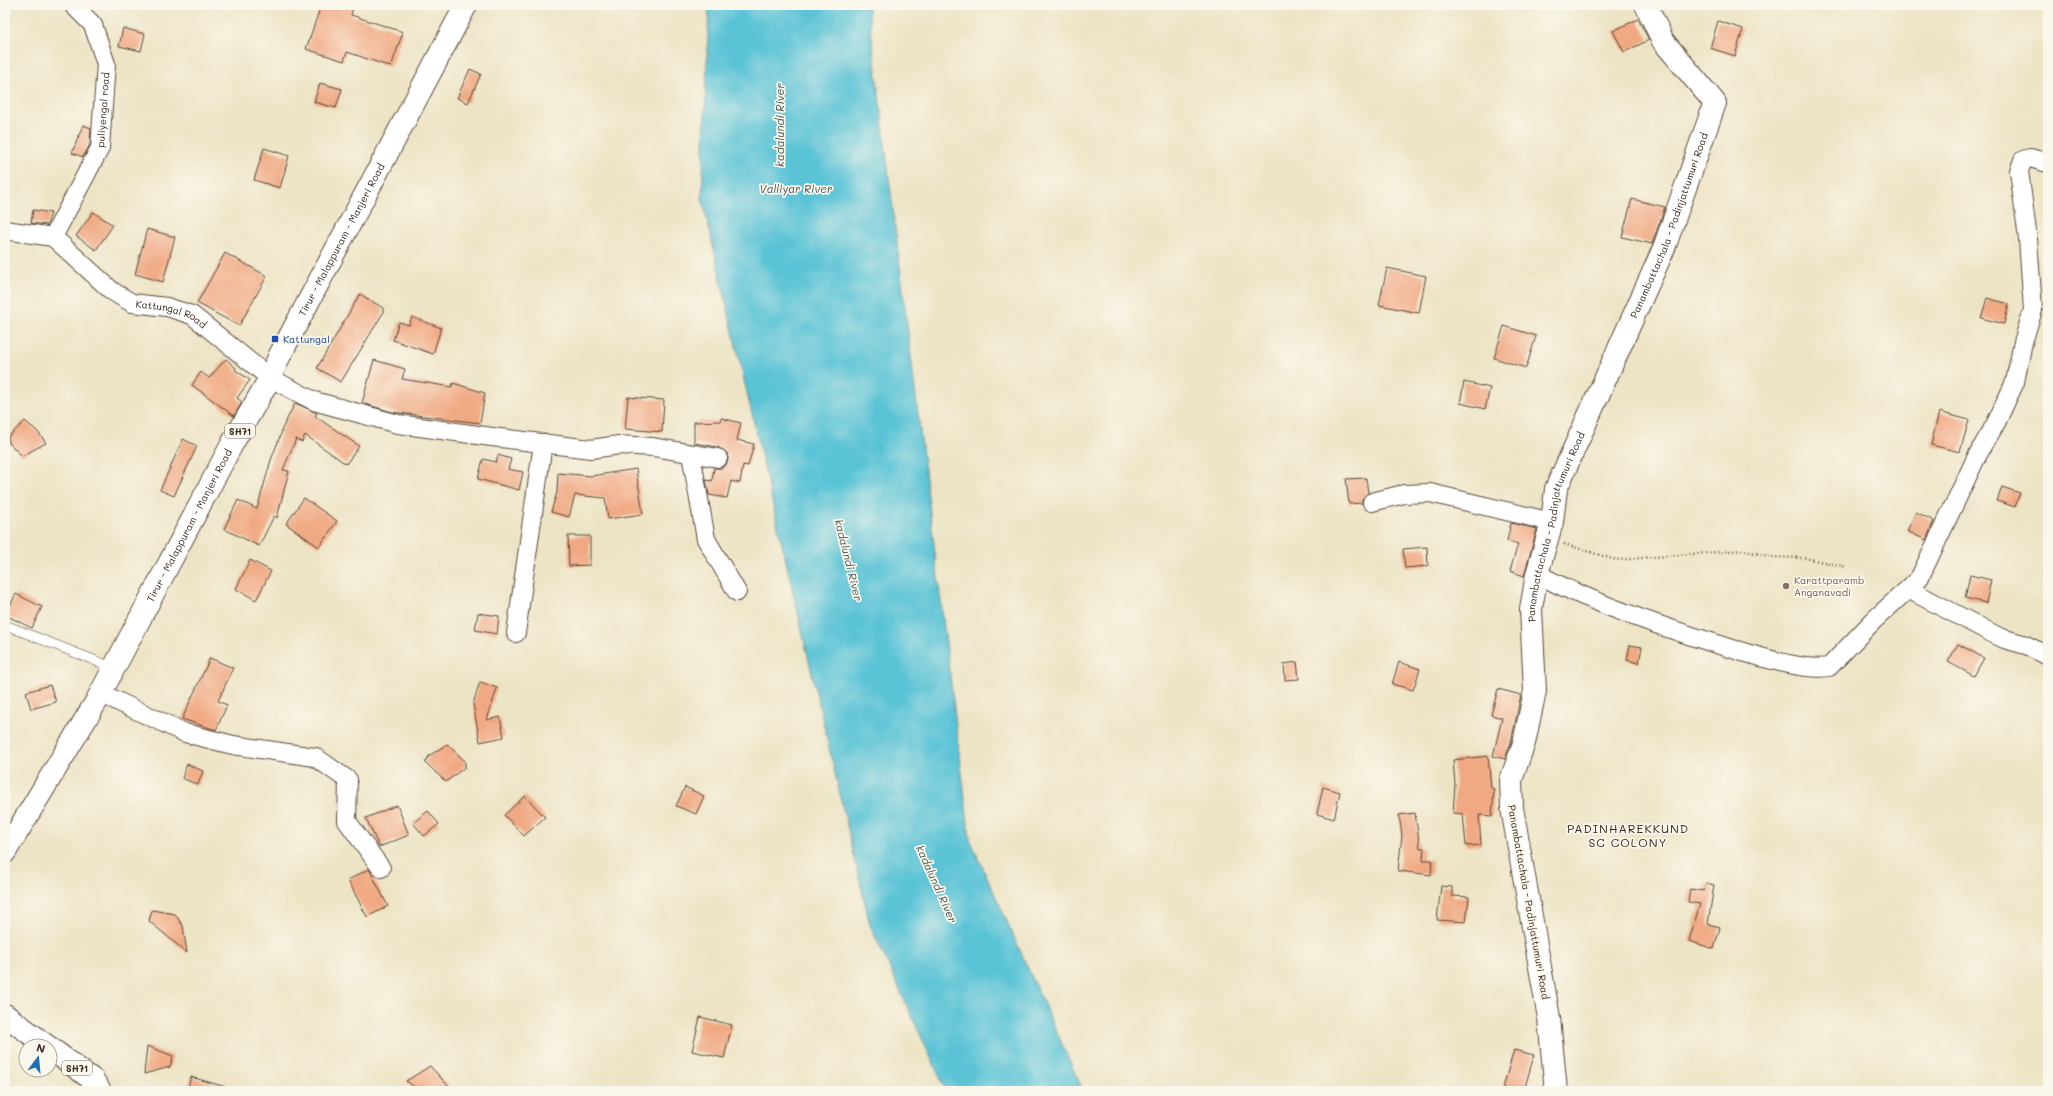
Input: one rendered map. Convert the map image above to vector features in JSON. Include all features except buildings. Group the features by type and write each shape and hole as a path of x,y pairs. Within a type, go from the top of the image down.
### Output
{"main road":[{"name":"Tirur - Malappuram - Manjeri Road","path":"5,852 114,668 232,444 270,378 290,335 466,5"},
{"name":"Panambattachala - Padinjattumuri Road","path":"1556,1091 1549,1018 1512,808 1512,780 1524,743 1535,691 1531,609 1536,574 1550,531 1556,489 1664,248 1715,103 1663,41 1646,5"},
{"path":"5,1014 36,1038"},
{"name":"SH71","path":"58,1054 93,1080 100,1091"}],"street":[{"name":"puliyengal road","path":"53,237 100,148 106,64 93,25 74,5"},
{"path":"1536,574 1604,606 1670,630 1763,658 1819,669 1829,667 1874,620 1920,577 1977,456 1996,422 2015,382 2023,342 2033,310 2028,239 2019,171 2023,160 2030,158 2048,163"},
{"path":"5,230 53,237"},
{"name":"Kattungal Road","path":"53,237 112,291 132,304 167,308 192,314 270,378 314,402 398,424 591,449 619,445 653,447 718,458"},
{"path":"516,633 544,443"},
{"path":"690,454 706,539 737,592"},
{"path":"1372,502 1404,494 1430,493 1550,531"},
{"path":"1908,589 2001,638 2026,645 2048,656"},
{"path":"100,693 185,732 233,745 315,756 348,780 348,821 381,868"}],"lane":[{"path":"5,625 114,668"}],"path":[{"path":"1550,531 1616,560 1743,550 1771,557 1805,558 1847,567"}],"water":[{"name":"Valliyar River","path":"709,5 868,5 970,839 1083,1091 946,1091 870,925 702,198"}],"place":[{"name":"Kattungal","path":"275,339"},
{"name":"Karattparamb Anganavadi","path":"1786,586"}],"district":[{"name":"PADINHAREKKUND SC COLONY","path":"1628,835"}],"water label":[{"name":"kadalundi River","path":"779,125"},
{"name":"kadalundi River","path":"849,560"},
{"name":"kadalundi River","path":"937,884"}]}
